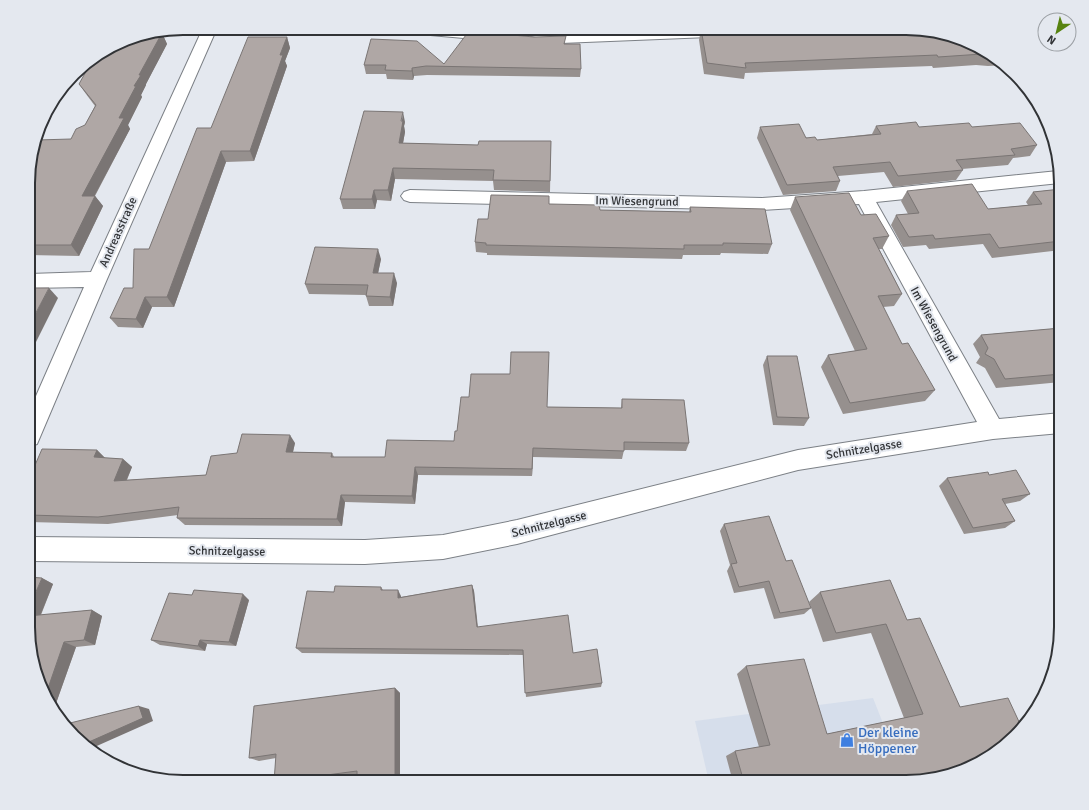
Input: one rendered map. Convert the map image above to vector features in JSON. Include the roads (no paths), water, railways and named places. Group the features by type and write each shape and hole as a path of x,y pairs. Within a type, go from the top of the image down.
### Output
{"street":[{"name":"Andreasstraße","path":"35,423 97,279 207,35"},
{"path":"480,35 534,40 681,35"},
{"name":"Im Wiesengrund","path":"410,196 762,204 864,197 1054,178"},
{"name":"Im Wiesengrund","path":"864,197 993,429"},
{"path":"35,281 97,279"},
{"name":"Schnitzelgasse","path":"35,549 365,552 442,547 517,532 798,460 993,429 1054,424"}],"place":[{"name":"Der kleine Höppener","path":"847,740"}]}
